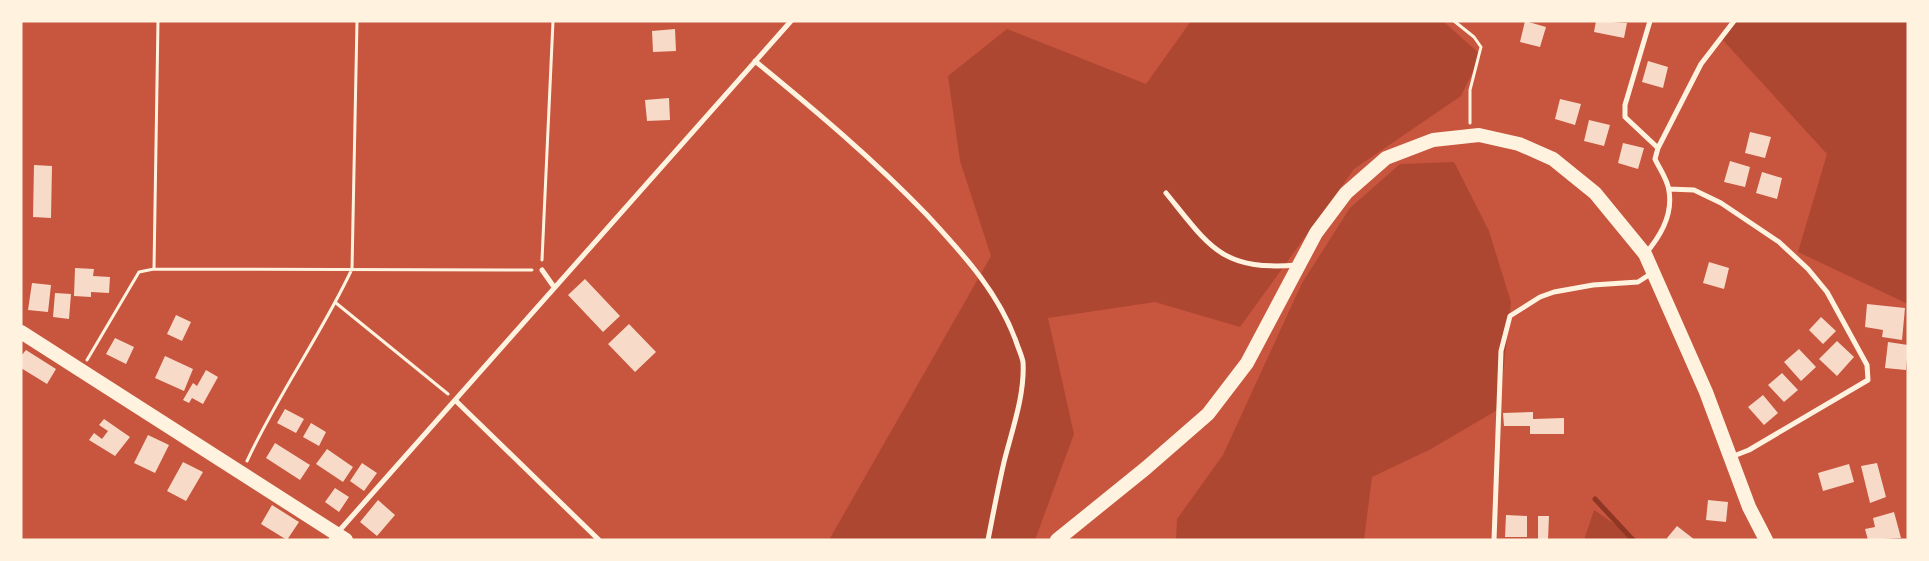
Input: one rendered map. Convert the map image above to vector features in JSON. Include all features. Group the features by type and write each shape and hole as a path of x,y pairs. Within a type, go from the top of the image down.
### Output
{"highway":[{"path":"1057,540 1208,414 1247,363 1316,233 1346,193 1386,158 1433,140 1470,136 1519,144 1553,159 1595,193 1645,254 1706,392 1749,507 1766,540"},
{"path":"21,332 338,538"}],"street":[{"path":"338,538 554,287 790,21"},
{"path":"1650,21 1625,105 1625,117 1658,148"},
{"path":"1645,254 1659,239 1669,210 1669,190 1655,158 1658,148 1701,64 1734,21"},
{"path":"755,61 840,131 883,170 949,239 986,283 1003,309 1016,337 1022,359 1023,373 1019,402 988,540"},
{"path":"1669,190 1694,190 1721,203 1779,242 1808,268 1828,292 1868,365 1868,380 1749,450 1730,457"},
{"path":"1166,193 1195,229 1221,255 1247,265 1271,267 1300,265"},
{"path":"542,270 554,287"},
{"path":"1494,540 1502,351 1510,316 1540,297 1554,292 1594,285 1638,282 1654,272"},
{"path":"456,401 599,540"}],"path":[{"path":"154,269 158,21"},
{"path":"241,475 266,420 336,303 352,269 357,21"},
{"path":"82,370 139,272 154,269 542,270 553,21"},
{"path":"1454,21 1474,37 1481,47 1470,90 1470,136"},
{"path":"336,303 456,401"}],"shaded area":[{"path":"1191,21 1443,21 1481,55 1461,96 1354,169 1240,327 1155,302 1048,318 1074,434 1035,540 829,540 991,256 960,161 948,76 1007,29 1146,84"},
{"path":"1736,21 1908,21 1908,304 1798,252 1827,154 1721,38"},
{"path":"1454,162 1489,231 1511,302 1499,409 1431,449 1372,477 1364,540 1176,540 1177,519 1223,455 1302,283 1350,208 1400,164"},
{"path":"1594,510 1638,540 1584,540"}],"building":[{"path":"1525,21 1546,27 1540,47 1520,42"},
{"path":"1596,21 1627,23 1624,38 1594,32"},
{"path":"675,29 676,51 653,52 652,31"},
{"path":"1648,61 1668,67 1663,88 1642,82"},
{"path":"669,98 670,120 647,121 645,100"},
{"path":"1560,99 1581,104 1575,125 1555,119"},
{"path":"1589,120 1610,125 1604,146 1584,141"},
{"path":"1750,132 1771,137 1765,158 1745,153"},
{"path":"1623,143 1644,148 1638,169 1618,163"},
{"path":"1730,161 1750,167 1745,187 1724,182"},
{"path":"34,165 52,166 51,218 33,217"},
{"path":"1762,172 1782,178 1777,199 1756,193"},
{"path":"1709,262 1729,268 1724,289 1703,283"},
{"path":"75,268 94,269 93,276 110,277 109,293 91,292 91,297 74,296"},
{"path":"585,279 620,316 603,332 568,295"},
{"path":"32,283 51,285 48,312 28,310"},
{"path":"55,293 71,294 69,319 53,317"},
{"path":"1867,304 1905,308 1902,340 1882,337 1883,330 1865,327"},
{"path":"176,315 191,322 182,341 167,334"},
{"path":"1821,317 1836,331 1823,344 1809,330"},
{"path":"629,324 656,352 635,372 608,344"},
{"path":"115,338 134,347 126,364 106,354"},
{"path":"1837,341 1854,357 1837,376 1819,359"},
{"path":"1888,342 1908,345 1906,370 1885,368"},
{"path":"1799,349 1816,367 1801,381 1784,362"},
{"path":"26,350 56,369 47,384 21,368 21,356"},
{"path":"165,356 193,369 184,391 155,378"},
{"path":"206,370 218,377 203,404 192,398 189,403 183,400 193,383 197,386"},
{"path":"1782,373 1798,390 1784,402 1768,385"},
{"path":"1763,395 1778,413 1764,425 1748,407"},
{"path":"285,409 304,419 296,433 277,423"},
{"path":"1533,412 1533,419 1564,418 1564,434 1530,434 1530,426 1504,426 1503,413"},
{"path":"104,419 130,437 115,456 89,440 94,433 102,439 108,431 99,425"},
{"path":"311,423 326,432 319,446 303,437"},
{"path":"148,435 169,445 155,473 134,463"},
{"path":"275,443 310,465 300,480 266,458"},
{"path":"327,449 353,467 343,482 316,464"},
{"path":"183,462 203,472 186,501 167,491"},
{"path":"362,463 377,473 364,491 350,481"},
{"path":"1877,463 1886,497 1870,503 1861,466"},
{"path":"1849,464 1854,482 1823,491 1818,473"},
{"path":"335,488 349,497 339,512 325,502"},
{"path":"378,500 395,515 377,536 360,522"},
{"path":"1708,500 1728,502 1726,522 1706,520"},
{"path":"272,505 299,522 287,540 261,524"},
{"path":"1894,512 1901,538 1868,540 1865,529 1875,527 1873,518"},
{"path":"1506,515 1527,516 1527,537 1505,537"},
{"path":"1538,516 1549,516 1548,540 1538,540"},
{"path":"1677,526 1695,540 1668,540 1667,538"}],"waterway":[{"path":"1595,499 1633,540"}]}
